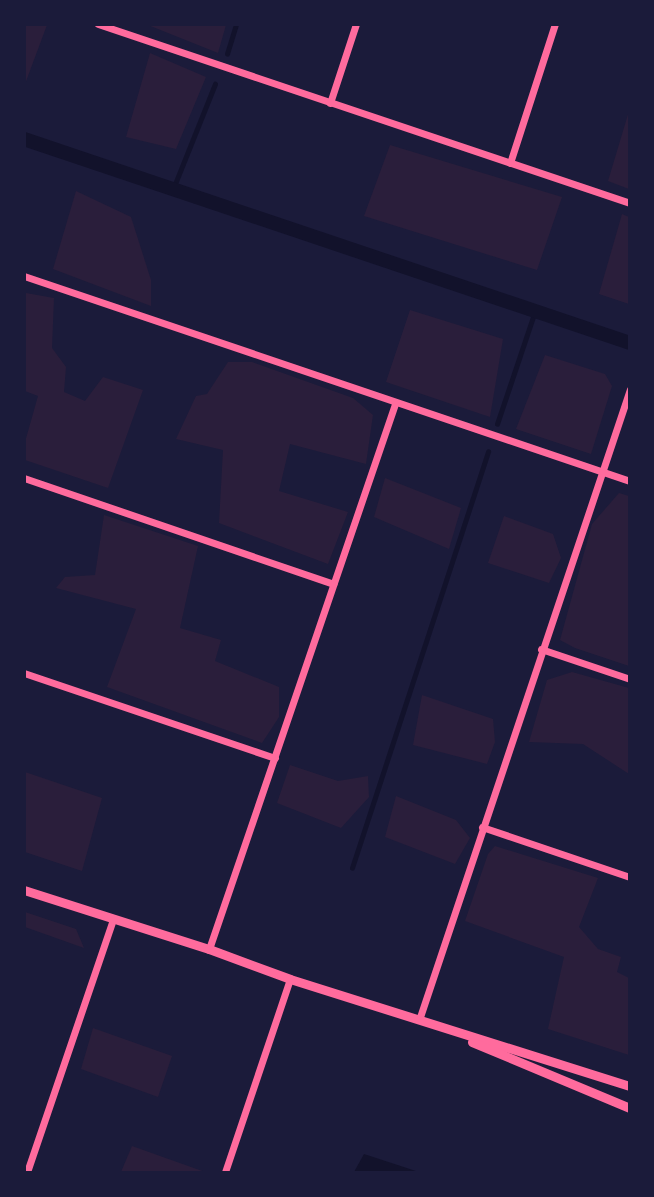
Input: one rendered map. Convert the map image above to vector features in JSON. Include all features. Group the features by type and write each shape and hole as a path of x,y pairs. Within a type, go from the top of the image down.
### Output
{"street":[{"path":"98,24 124,29 330,103 629,203"},
{"path":"330,103 356,24"},
{"path":"510,163 555,24"},
{"path":"24,276 395,404 629,481"},
{"path":"419,1020 629,389"},
{"path":"209,949 395,404"},
{"path":"24,478 333,583"},
{"path":"541,649 629,679"},
{"path":"24,673 275,758"},
{"path":"482,827 629,877"},
{"path":"24,890 209,949 290,979 629,1086"},
{"path":"27,1172 113,920"},
{"path":"225,1172 290,979"},
{"path":"419,1020 629,1108"}],"shaded area":[{"path":"148,24 226,25 218,53"},
{"path":"24,25 47,25 25,84"},
{"path":"150,53 206,77 176,149 126,137"},
{"path":"629,111 630,189 608,181"},
{"path":"390,145 562,197 537,270 364,216"},
{"path":"76,191 131,217 151,280 151,306 53,269"},
{"path":"622,214 629,217 629,304 599,294"},
{"path":"26,293 54,298 52,348 66,367 64,392 85,401 103,377 143,390 108,488 25,460 25,442 38,396 25,391"},
{"path":"410,310 503,339 490,417 386,382"},
{"path":"545,355 605,374 612,386 591,454 516,429"},
{"path":"228,362 252,362 353,398 373,415 366,464 290,444 279,491 348,512 328,564 219,523 223,450 176,439 196,396 207,394"},
{"path":"385,478 461,508 449,549 374,517"},
{"path":"619,493 629,496 629,666 575,648 560,640 592,524"},
{"path":"104,515 198,546 180,628 221,640 215,661 279,687 279,717 262,743 107,687 136,609 56,588 65,577 95,575"},
{"path":"504,516 553,534 561,558 549,583 488,563"},
{"path":"572,672 629,688 629,774 583,744 529,742 547,680"},
{"path":"422,695 493,719 495,742 487,764 413,745"},
{"path":"290,765 338,781 368,776 369,797 341,828 277,803"},
{"path":"25,772 102,798 82,871 25,852"},
{"path":"396,796 456,820 470,838 455,864 385,837"},
{"path":"495,846 598,878 579,927 598,949 621,957 617,972 629,978 629,1055 548,1029 564,957 465,921 488,854"},
{"path":"25,912 76,929 84,948 25,927"},
{"path":"93,1028 172,1056 158,1097 81,1069"},
{"path":"132,1146 205,1172 121,1172"},
{"path":"364,1154 419,1172 354,1172"}],"waterway":[{"path":"227,54 236,24"},
{"path":"173,189 215,84"},
{"path":"24,139 630,343"},
{"path":"497,424 535,311"},
{"path":"352,868 488,452"}]}
